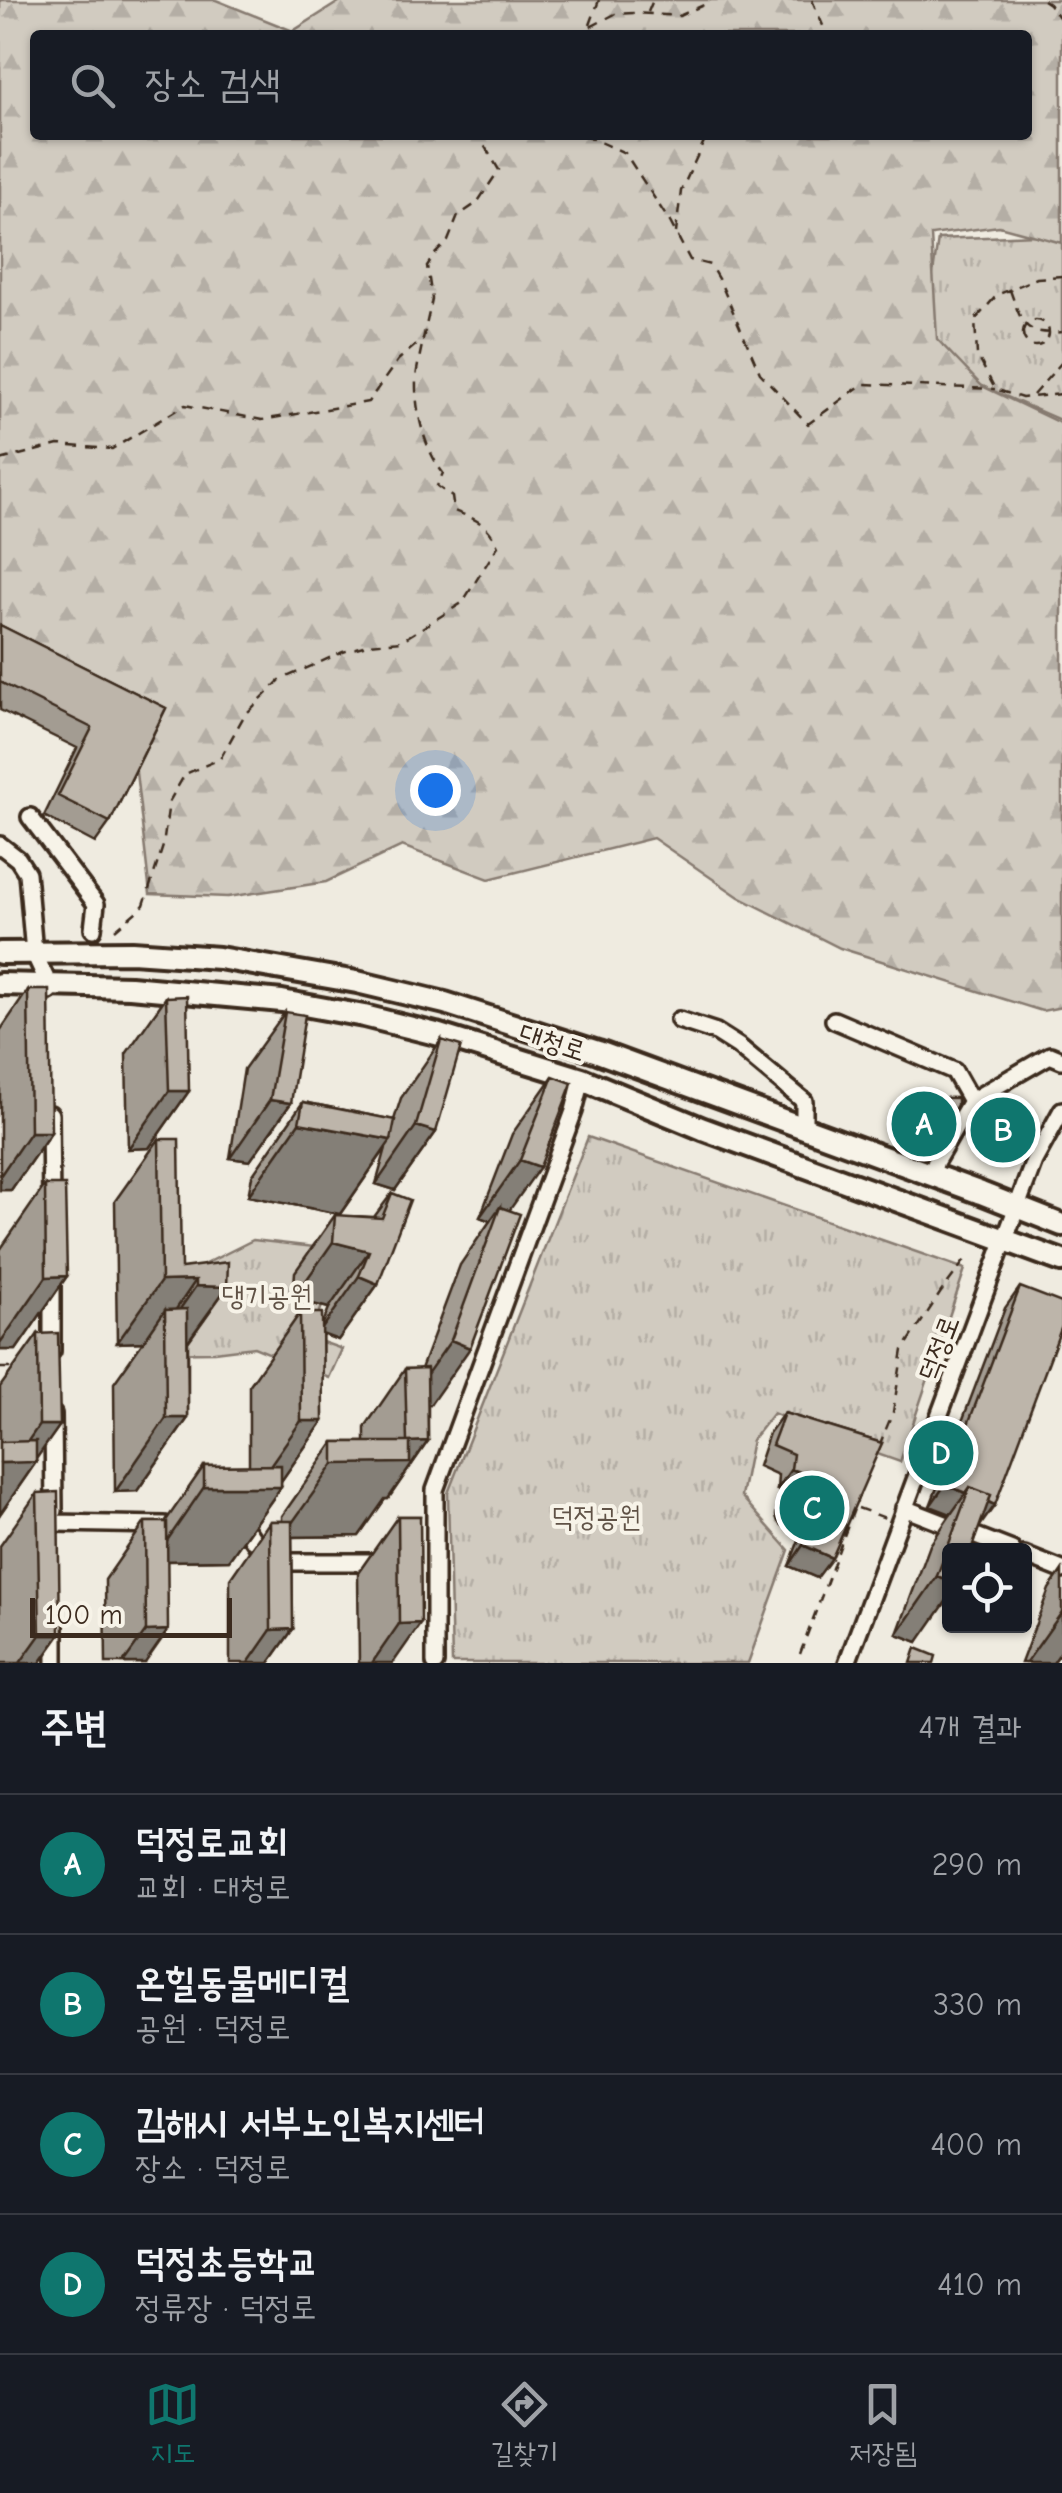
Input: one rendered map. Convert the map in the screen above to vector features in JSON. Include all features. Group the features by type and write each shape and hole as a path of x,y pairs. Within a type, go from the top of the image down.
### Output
{"main road":[{"name":"대청로","path":"0,954 132,952 219,958 357,982 445,1003 598,1052 1062,1225"},
{"name":"대청로","path":"0,984 49,994 130,987 282,1000 436,1034 582,1079 703,1129 1062,1261"}],"street":[{"path":"30,818 96,904 94,930"},
{"path":"0,845 18,859 27,873 34,953 49,994"},
{"path":"0,860 18,859"},
{"path":"679,1020 716,1032 738,1046 804,1101 804,1130"},
{"path":"834,1020 954,1071 971,1101"},
{"path":"931,1176 971,1101 1050,1055 1062,1060"},
{"path":"435,1663 435,1490 549,1182 582,1079"},
{"path":"50,1090 51,1218"},
{"name":"덕정로","path":"846,1663 1034,1161 1054,1138 1062,1110"},
{"path":"51,1256 52,1370"},
{"path":"53,1390 54,1530 185,1525"},
{"path":"901,1515 990,1543"},
{"path":"224,1526 244,1526 268,1562 396,1562"},
{"path":"1032,1558 1062,1570"},
{"path":"415,1562 435,1562"},
{"path":"55,1609 55,1663"}],"path":[{"path":"589,26 599,0"},
{"path":"647,14 653,0"},
{"path":"583,30 616,14 679,16 710,0"},
{"path":"812,0 825,30"},
{"path":"1043,0 1062,21"},
{"path":"114,930 144,905 163,846 170,802 185,774 220,759 244,716 280,680 342,652 401,640 462,603 498,546 481,521 454,511 452,497 437,486 443,473 433,460 420,421 416,378 432,300 427,266 448,241 458,216 477,204 499,170 481,140"},
{"path":"595,140 625,153 690,260 710,265 760,373 808,424 863,384 995,389 1022,398 1062,394"},
{"path":"676,232 681,191 705,140"},
{"path":"995,389 976,355 975,320 997,295 1037,278 1062,276"},
{"path":"1010,290 1020,320 1029,330 1044,334 1062,332"},
{"path":"1040,320 1048,326 1050,334 1043,345 1034,346 1024,338 1025,326 1040,320"},
{"path":"0,460 58,444 112,449 186,405 262,420 368,402 398,360 423,339"},
{"path":"1031,397 1062,362"},
{"path":"874,1459 893,1412 903,1350 968,1256"},
{"path":"0,1368 16,1368"},
{"path":"800,1654 868,1475"},
{"path":"855,1507 901,1515"}],"green space":[{"path":"0,0 216,0 291,30 30,30 30,140 1032,140 1032,30 295,30 342,0 1062,0 1062,243 999,226 931,235 937,339 982,386 1062,424 1062,1007 1042,1011 840,948 739,897 653,838 489,879 402,846 326,882 228,897 150,894 130,720 0,662"},
{"path":"1062,234 1062,421 982,386 922,349 938,239"},
{"path":"996,1111 1022,1121 1011,1150 985,1140"},
{"name":"덕정공원","path":"588,1137 965,1269 900,1462 773,1413 752,1440 741,1496 789,1550 748,1663 452,1663 448,1493"},
{"name":"댕기공원","path":"253,1240 341,1250 311,1338 342,1349 329,1378 254,1347 147,1353 149,1322 204,1319 205,1264"}],"building":[{"path":"0,625 166,708 110,822 58,796 92,728 0,682"},
{"path":"28,990 49,990 51,1132 30,1132"},
{"path":"187,996 189,1091 169,1091 166,997"},
{"path":"285,1012 305,1015 291,1103 270,1100"},
{"path":"441,1040 461,1046 436,1132 416,1126"},
{"path":"553,1076 572,1083 540,1167 520,1160"},
{"path":"914,1097 957,1098 957,1105 948,1120 913,1119"},
{"path":"303,1102 395,1120 391,1140 299,1123"},
{"path":"159,1139 179,1139 181,1268 228,1262 227,1287 196,1286 196,1280 161,1281"},
{"path":"45,1185 65,1185 67,1276 46,1277"},
{"path":"392,1193 410,1200 378,1284 359,1276 369,1251 333,1242 335,1215 382,1218"},
{"path":"500,1207 520,1214 470,1348 451,1340"},
{"path":"1020,1287 1062,1303 1062,1326 995,1505 989,1502 991,1495 970,1487 966,1493 945,1485"},
{"path":"187,1309 188,1418 166,1418 165,1310"},
{"path":"300,1313 322,1313 323,1421 301,1421"},
{"path":"58,1333 60,1425 39,1425 38,1334"},
{"path":"427,1368 428,1441 407,1442 405,1369"},
{"path":"784,1413 882,1443 832,1558 803,1545 816,1511 793,1501 791,1484 799,1472 791,1469 793,1454 772,1445"},
{"path":"36,1441 36,1462 0,1463 0,1442"},
{"path":"334,1442 410,1442 410,1463 334,1464"},
{"path":"281,1465 281,1487 204,1487 204,1466"},
{"path":"970,1487 991,1495 974,1543 949,1543"},
{"path":"58,1492 60,1635 40,1635 37,1493"},
{"path":"398,1516 420,1516 421,1623 399,1624"},
{"path":"270,1521 292,1521 293,1629 271,1630"},
{"path":"145,1522 167,1522 168,1630 146,1631"},
{"path":"916,1648 936,1656 934,1663 911,1663"}],"place":[{"name":"덕정로교회","path":"924,1124"},
{"name":"온힐동물메디컬","path":"1003,1130"},
{"name":"덕정초등학교","path":"941,1453"},
{"name":"김해시 서부노인복지센터","path":"812,1508"}]}
